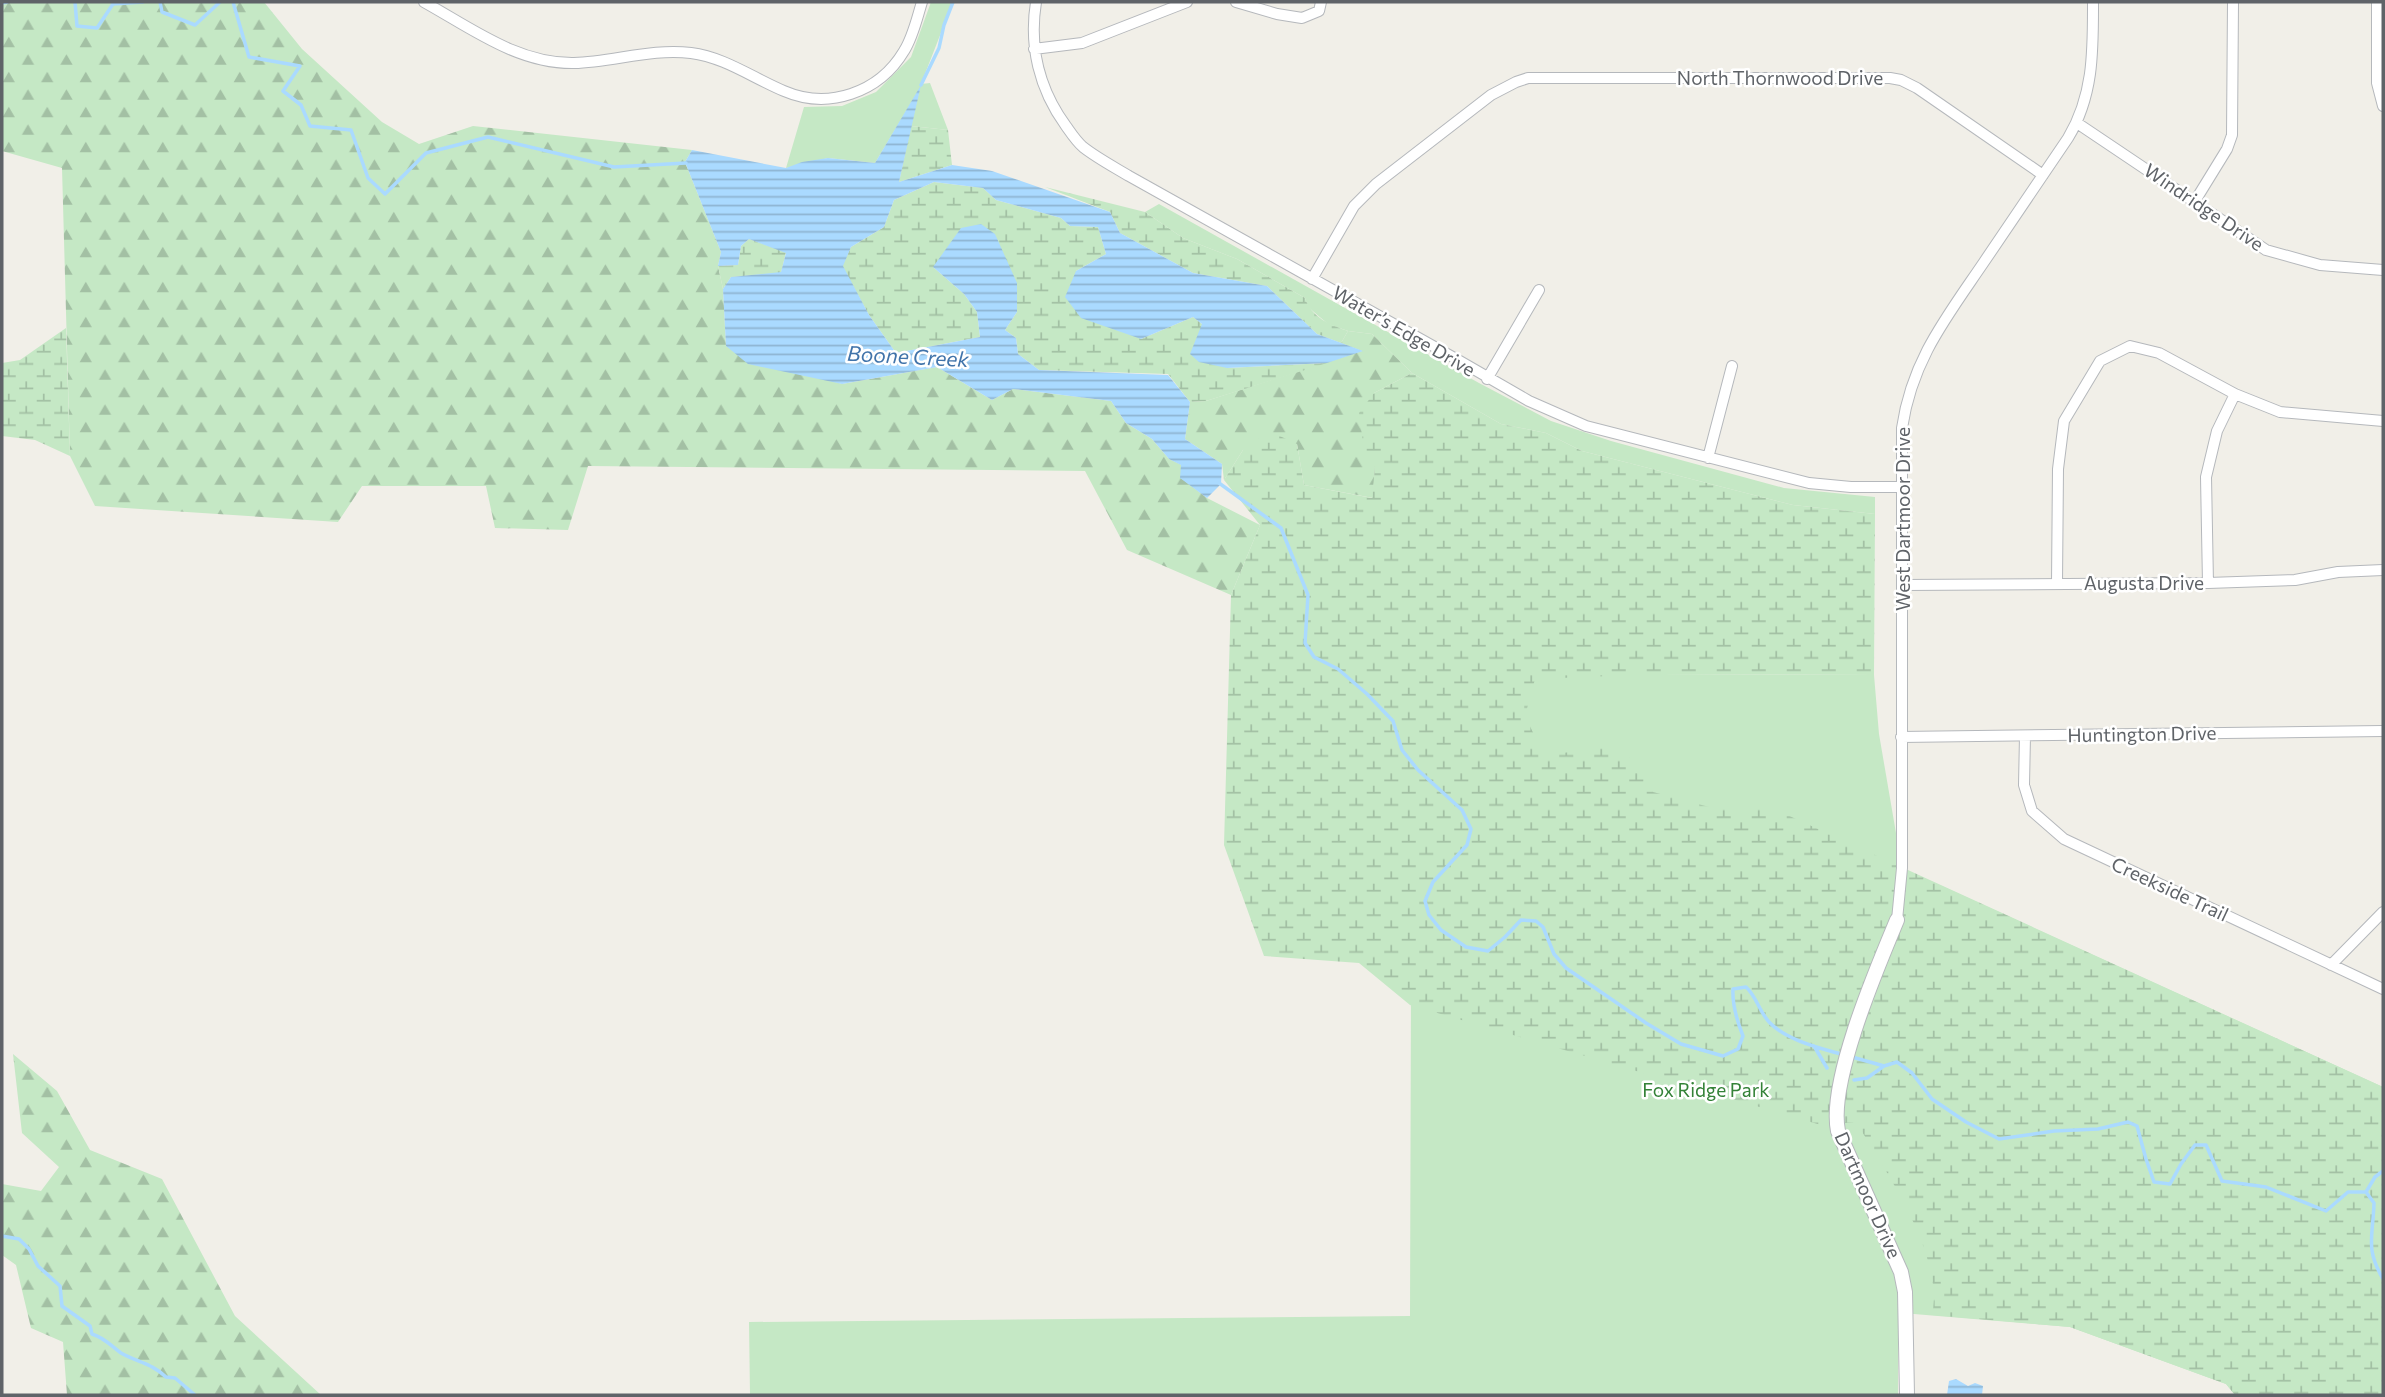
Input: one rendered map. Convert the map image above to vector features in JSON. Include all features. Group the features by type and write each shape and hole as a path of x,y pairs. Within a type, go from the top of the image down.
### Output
{"street":[{"path":"424,2 514,52 537,59 574,63 652,53 691,53 719,60 785,92 806,98 835,98 863,89 887,73 907,46 922,2"},
{"name":"Water’s Edge Drive","path":"1036,2 1034,49 1043,83 1056,111 1081,145 1129,177 1458,360 1487,379 1586,426 1708,458 1809,483 1852,487 1902,487"},
{"path":"1034,49 1082,43 1187,2"},
{"path":"1236,2 1302,18 1319,11 1321,2"},
{"name":"West Dartmoor Drive","path":"1897,920 1902,868 1902,428 1906,401 1933,338 2077,123 2090,78 2093,2"},
{"path":"2195,201 2227,149 2232,135 2233,2"},
{"path":"2377,2 2377,83 2383,106"},
{"name":"North Thornwood Drive","path":"1312,279 1354,206 1376,184 1491,95 1528,78 1901,80 1917,88 2043,175"},
{"name":"Windridge Drive","path":"2077,123 2266,250 2320,265 2383,270"},
{"path":"1487,379 1539,290"},
{"path":"2057,583 2058,469 2064,421 2099,361 2130,346 2160,353 2235,394 2280,412 2383,421"},
{"path":"1708,458 1732,366"},
{"path":"2208,583 2206,477 2217,431 2235,394"},
{"name":"Augusta Drive","path":"1903,585 2208,583 2295,580 2338,572 2383,569"},
{"name":"Huntington Drive","path":"1901,737 2383,731"},
{"name":"Creekside Trail","path":"2025,736 2024,785 2032,811 2063,839 2383,989"},
{"path":"2331,965 2383,912"},
{"name":"Dartmoor Drive","path":"1897,920 1877,968 1850,1048 1835,1116 1838,1130 1902,1272 1905,1292 1907,1395"}],"green space":[{"path":"2,2 264,2 302,49 382,122 419,144 473,126 692,150 685,162 721,252 718,266 723,289 726,346 842,384 937,367 992,400 1013,389 1111,401 1126,423 1152,439 1169,459 1182,465 1181,478 1207,498 1260,525 1231,595 1127,550 1085,471 588,466 568,530 495,528 486,486 362,486 338,522 95,506 70,456 62,168 2,151"},
{"path":"931,2 953,2 921,84 930,83 948,130 911,126 920,88 875,163 828,158 786,168 804,107 842,106 876,92 911,57"},
{"path":"911,126 948,130 952,165 899,182"},
{"path":"934,182 983,188 996,200 1061,218 1070,226 1098,227 1106,254 1076,271 1141,339 1193,317 1202,324 1227,368 1327,363 1206,401 1190,402 1168,374 1039,370 1018,354 1016,338 1005,330 1017,312 933,267 964,294 977,312 980,337 896,353 869,315 842,266 851,247 884,227 894,200"},
{"path":"1045,187 1145,212 1183,238 1237,259 1305,298 1316,315 1348,331 1341,343 1317,334 1267,286 1193,273 1120,233 1110,212"},
{"path":"1159,204 1551,421 1611,441 1784,488 1875,497 1875,514 1793,505 1582,451 1546,433 1501,424 1412,373 1372,334 1348,331 1328,324 1308,307 1305,298 1237,259 1183,238 1145,212"},
{"path":"749,239 786,252 781,273 731,277 723,289 718,266 738,265 741,246"},
{"path":"66,328 70,456 35,440 2,436 2,363 20,360"},
{"path":"1348,331 1372,334 1412,373 1374,393 1373,498 1304,485 1297,444 1243,450 1224,480 1222,464 1185,439 1190,402 1206,401 1362,351 1341,343"},
{"path":"1412,373 1501,424 1546,433 1582,451 1793,505 1875,514 1874,675 1658,674 1535,679 1525,716 1540,747 1563,753 1606,747 1630,758 1653,792 1713,808 1770,807 2383,1087 2383,1395 2235,1395 2226,1384 2070,1327 1932,1315 1934,1292 1922,1241 1897,1189 1856,1122 1821,1125 1410,1005 1359,963 1264,956 1224,845 1231,595 1260,525 1224,480 1243,450 1269,431 1297,444 1304,485 1372,498 1375,467 1365,456 1359,413 1374,393"},
{"name":"Fox Ridge Park","path":"1412,661 1658,674 1874,675 1879,734 1902,868 2383,1087 2383,1395 2235,1395 2226,1384 2070,1327 1898,1314 1898,1395 750,1395 749,1322 1410,1316"},
{"path":"13,1054 57,1091 90,1150 162,1179 235,1316 321,1395 67,1395 63,1342 31,1328 16,1265 2,1255 2,1184 41,1191 59,1167 22,1133"}],"water":[{"path":"921,85 899,182 952,165 992,171 1110,212 1120,233 1193,273 1267,286 1317,334 1363,351 1327,363 1227,368 1199,362 1190,354 1202,324 1193,317 1141,339 1081,318 1065,297 1076,271 1106,254 1098,227 1070,226 1061,218 996,200 983,188 934,182 894,200 884,227 851,247 843,266 869,315 896,353 980,337 977,312 964,294 933,267 961,228 981,224 995,234 1017,283 1017,312 1005,330 1016,338 1018,354 1039,370 1168,375 1190,402 1185,439 1222,464 1221,484 1207,498 1180,478 1181,465 1169,459 1152,439 1126,423 1111,401 1013,389 992,400 937,367 842,384 748,364 726,346 723,289 731,277 781,272 786,253 749,239 741,246 738,265 718,266 721,252 685,162 692,150 786,168 802,162 828,158 875,163"},
{"path":"1956,1379 1968,1386 1975,1383 1983,1386 1982,1395 1947,1395 1949,1381"}],"waterway":[{"name":"Boone Creek","path":"2,3 7,2"},
{"name":"Boone Creek","path":"75,2 77,26 97,28 113,4 143,2"},
{"name":"Boone Creek","path":"160,2 162,12 195,25 220,2"},
{"name":"Boone Creek","path":"233,2 249,57 300,66 283,91 301,105 310,126 351,130 368,178 385,194 426,153 488,137 614,167 686,163"},
{"path":"921,85 939,48 953,2"},
{"path":"1219,483 1281,528 1308,595 1305,643 1314,657 1338,669 1367,694 1393,721 1402,750 1418,770 1462,810 1471,829 1467,845 1433,882 1425,901 1429,915 1441,930 1466,947 1488,951 1521,920 1536,921 1543,927 1554,954 1566,968 1681,1044 1723,1056 1738,1049 1743,1036 1735,1013 1733,989 1746,987 1766,1019 1777,1029 1805,1043 1844,1055"},
{"path":"1814,1046 1827,1068"},
{"path":"1852,1057 1884,1066 1897,1062 1912,1073 1932,1099 1966,1122 1999,1139 2054,1131 2098,1129 2128,1122 2137,1126 2154,1182 2170,1184 2195,1145 2206,1145 2222,1181 2266,1187 2326,1211 2348,1192 2366,1192 2374,1203 2372,1250 2383,1279"},
{"path":"1854,1080 1867,1078 1884,1066"},
{"path":"2366,1192 2375,1177 2383,1171"},
{"path":"2,1236 19,1239 29,1249 38,1266 60,1286 62,1306 90,1326 92,1334 166,1377 175,1378 195,1395"}]}
